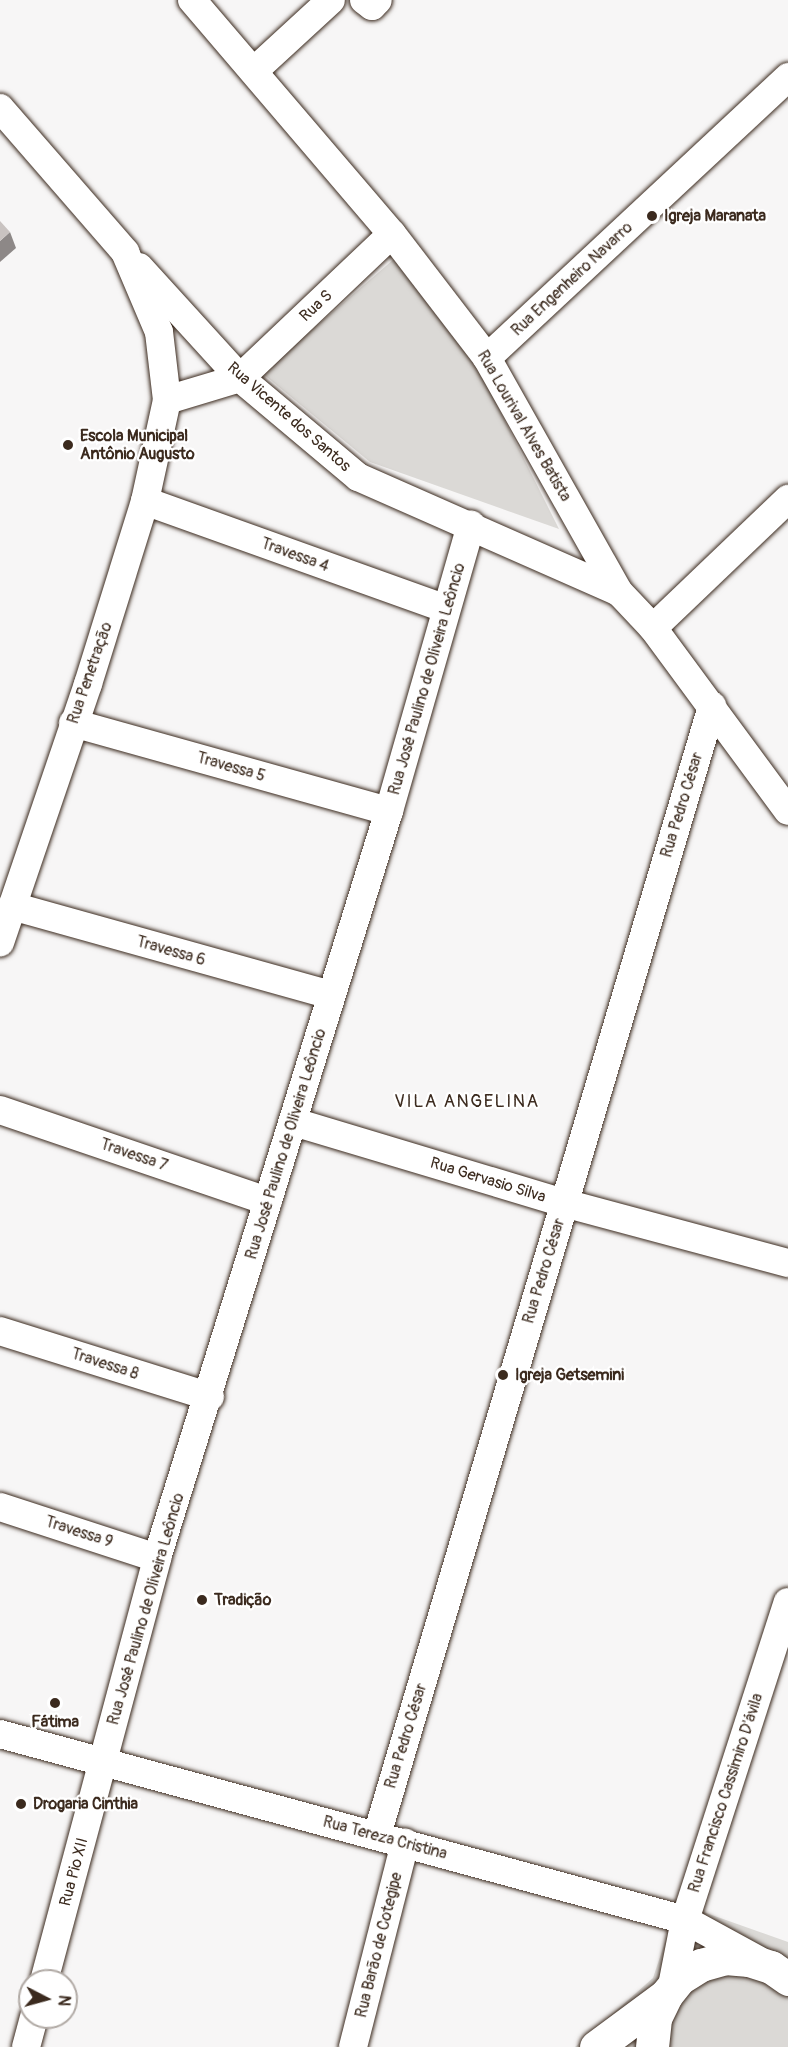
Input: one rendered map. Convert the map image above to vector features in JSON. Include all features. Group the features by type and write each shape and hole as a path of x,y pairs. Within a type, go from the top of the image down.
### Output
{"street":[{"name":"Rua Lourival Alves Batista","path":"192,0 255,70 392,234 487,358 619,592 653,628 788,811"},
{"path":"255,70 331,0"},
{"path":"364,0 372,6 378,0"},
{"name":"Rua Engenheiro Navarro","path":"487,358 788,77"},
{"name":"Rua Vicente dos Santos","path":"0,108 125,252 240,378 358,477 619,592"},
{"name":"Rua S","path":"240,378 392,234"},
{"name":"Rua Penetração","path":"0,942 145,501 167,400 159,332 125,252"},
{"path":"167,400 240,378"},
{"path":"653,628 788,499"},
{"name":"Travessa 4","path":"145,501 446,609"},
{"name":"Rua José Paulino de Oliveira Leôncio","path":"104,1763 157,1558 210,1397 389,811 471,525"},
{"name":"Rua Pedro César","path":"377,1835 712,706"},
{"name":"Travessa 5","path":"73,723 389,811"},
{"name":"Travessa 6","path":"12,906 331,995"},
{"name":"Travessa 7","path":"0,1110 268,1201"},
{"name":"Rua Gervasio Silva","path":"294,1122 564,1203 788,1263"},
{"name":"Travessa 8","path":"0,1331 210,1397"},
{"name":"Travessa 9","path":"0,1507 157,1558"},
{"name":"Rua Francisco Cassimiro D'ávila","path":"669,1991 686,1920 788,1602"},
{"name":"Rua Tereza Cristina","path":"0,1734 686,1920 777,1970"},
{"name":"Rua Pio XII","path":"47,1969 104,1763"},
{"name":"Rua Barão de Cotegipe","path":"353,2047 405,1843"},
{"path":"596,2047 669,1991 691,1970 713,1961 737,1958 777,1970"},
{"path":"652,2047 655,2018 669,1991"},
{"path":"26,2047 31,2029"}],"shaded area":[{"path":"394,259 475,361 559,529 370,462 262,373"},
{"path":"678,1903 788,1942 788,2047 575,2047 653,1978"}],"building":[{"path":"0,221 10,232 0,241"}],"place":[{"name":"Igreja Maranata","path":"652,216"},
{"name":"Escola Municipal Antônio Augusto","path":"68,445"},
{"name":"Igreja Getsemini","path":"503,1375"},
{"name":"Tradição","path":"202,1600"},
{"name":"Fátima","path":"55,1703"},
{"name":"Drogaria Cinthia","path":"21,1804"}],"district":[{"name":"VILA ANGELINA","path":"467,1102"}]}
